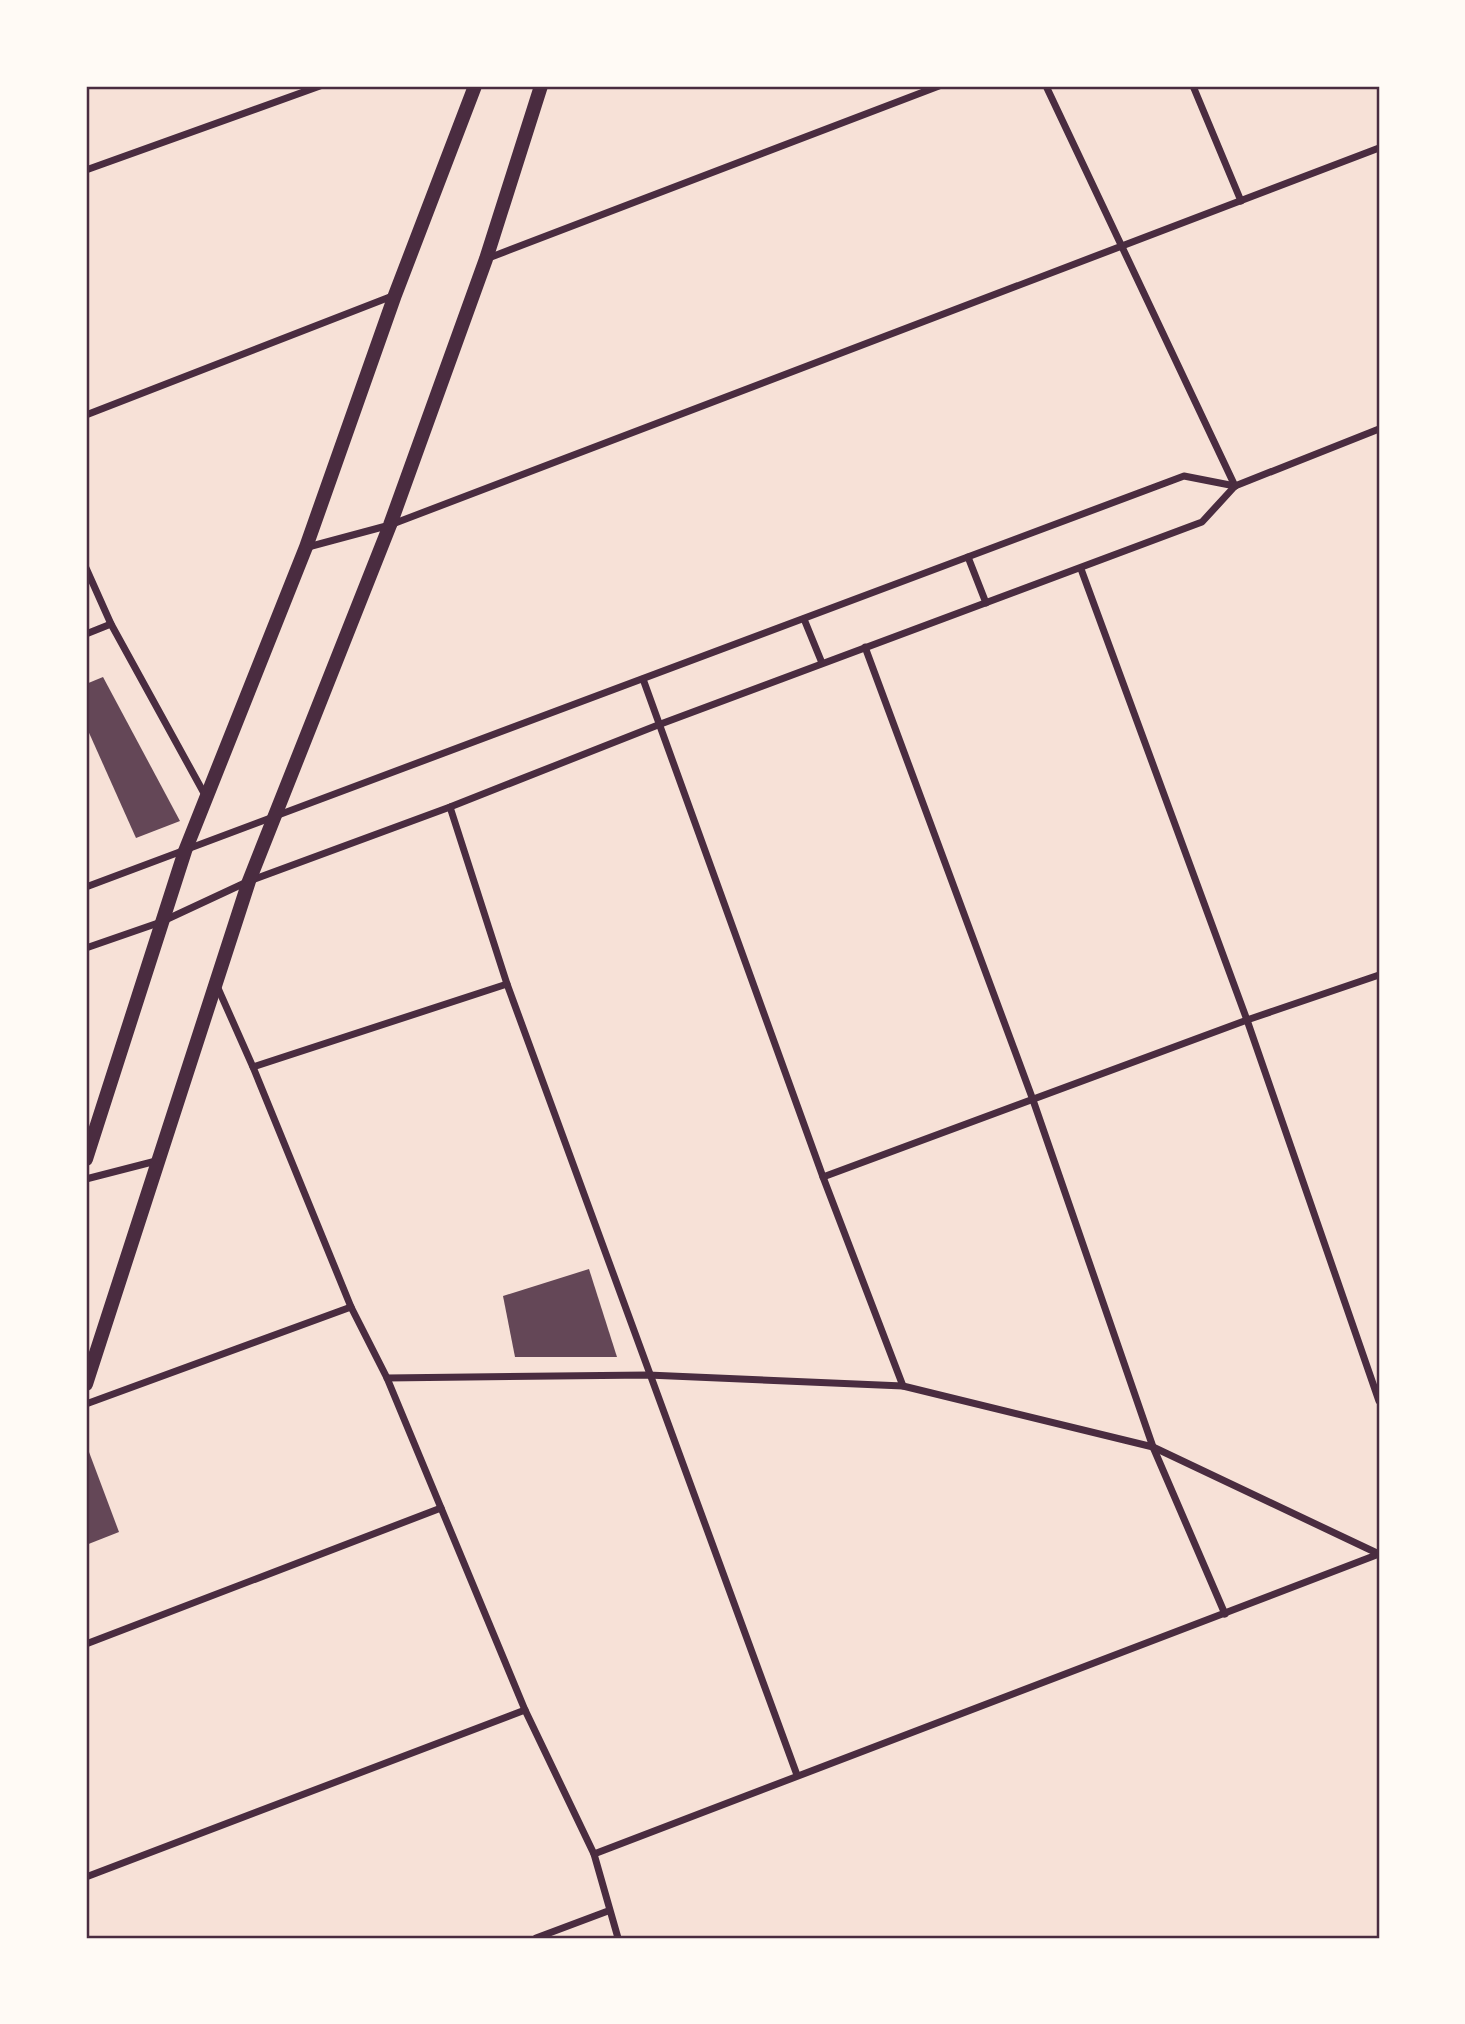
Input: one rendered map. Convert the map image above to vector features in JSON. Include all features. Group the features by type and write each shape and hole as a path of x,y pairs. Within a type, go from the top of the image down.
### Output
{"main road":[{"path":"86,1159 185,851 306,547 395,295 475,86"},
{"path":"86,1384 156,1161 249,881 272,817 390,525 486,259 541,86"}],"street":[{"path":"86,170 320,86"},
{"path":"486,259 939,86"},
{"path":"1046,86 1124,246 1235,486"},
{"path":"1193,86 1241,201"},
{"path":"306,547 390,525 1379,148"},
{"path":"86,415 395,295"},
{"path":"86,948 161,922 249,881 450,807 658,724 1202,522 1235,486 1379,429"},
{"path":"86,887 1184,476 1235,486"},
{"path":"968,557 986,604"},
{"path":"86,568 111,624 206,796"},
{"path":"1081,569 1247,1020 1379,1401"},
{"path":"804,619 821,663"},
{"path":"86,634 111,624"},
{"path":"865,647 1033,1100 1153,1447 1225,1614"},
{"path":"643,680 823,1177 903,1387"},
{"path":"450,807 507,984 797,1775"},
{"path":"823,1177 1247,1020 1379,975"},
{"path":"215,983 253,1067 351,1307 387,1378 525,1710 594,1854 608,1911 618,1938"},
{"path":"253,1067 507,984"},
{"path":"86,1179 156,1161"},
{"path":"86,1404 351,1307"},
{"path":"387,1378 649,1375 903,1387 1153,1447 1379,1554"},
{"path":"86,1644 442,1508"},
{"path":"594,1854 1379,1554"},
{"path":"86,1877 525,1710"},
{"path":"536,1938 608,1911"}],"building":[{"path":"103,677 180,821 136,838 86,726 86,684"},
{"path":"589,1269 617,1357 515,1357 503,1296"},
{"path":"89,1452 119,1532 86,1545 86,1462"}]}
